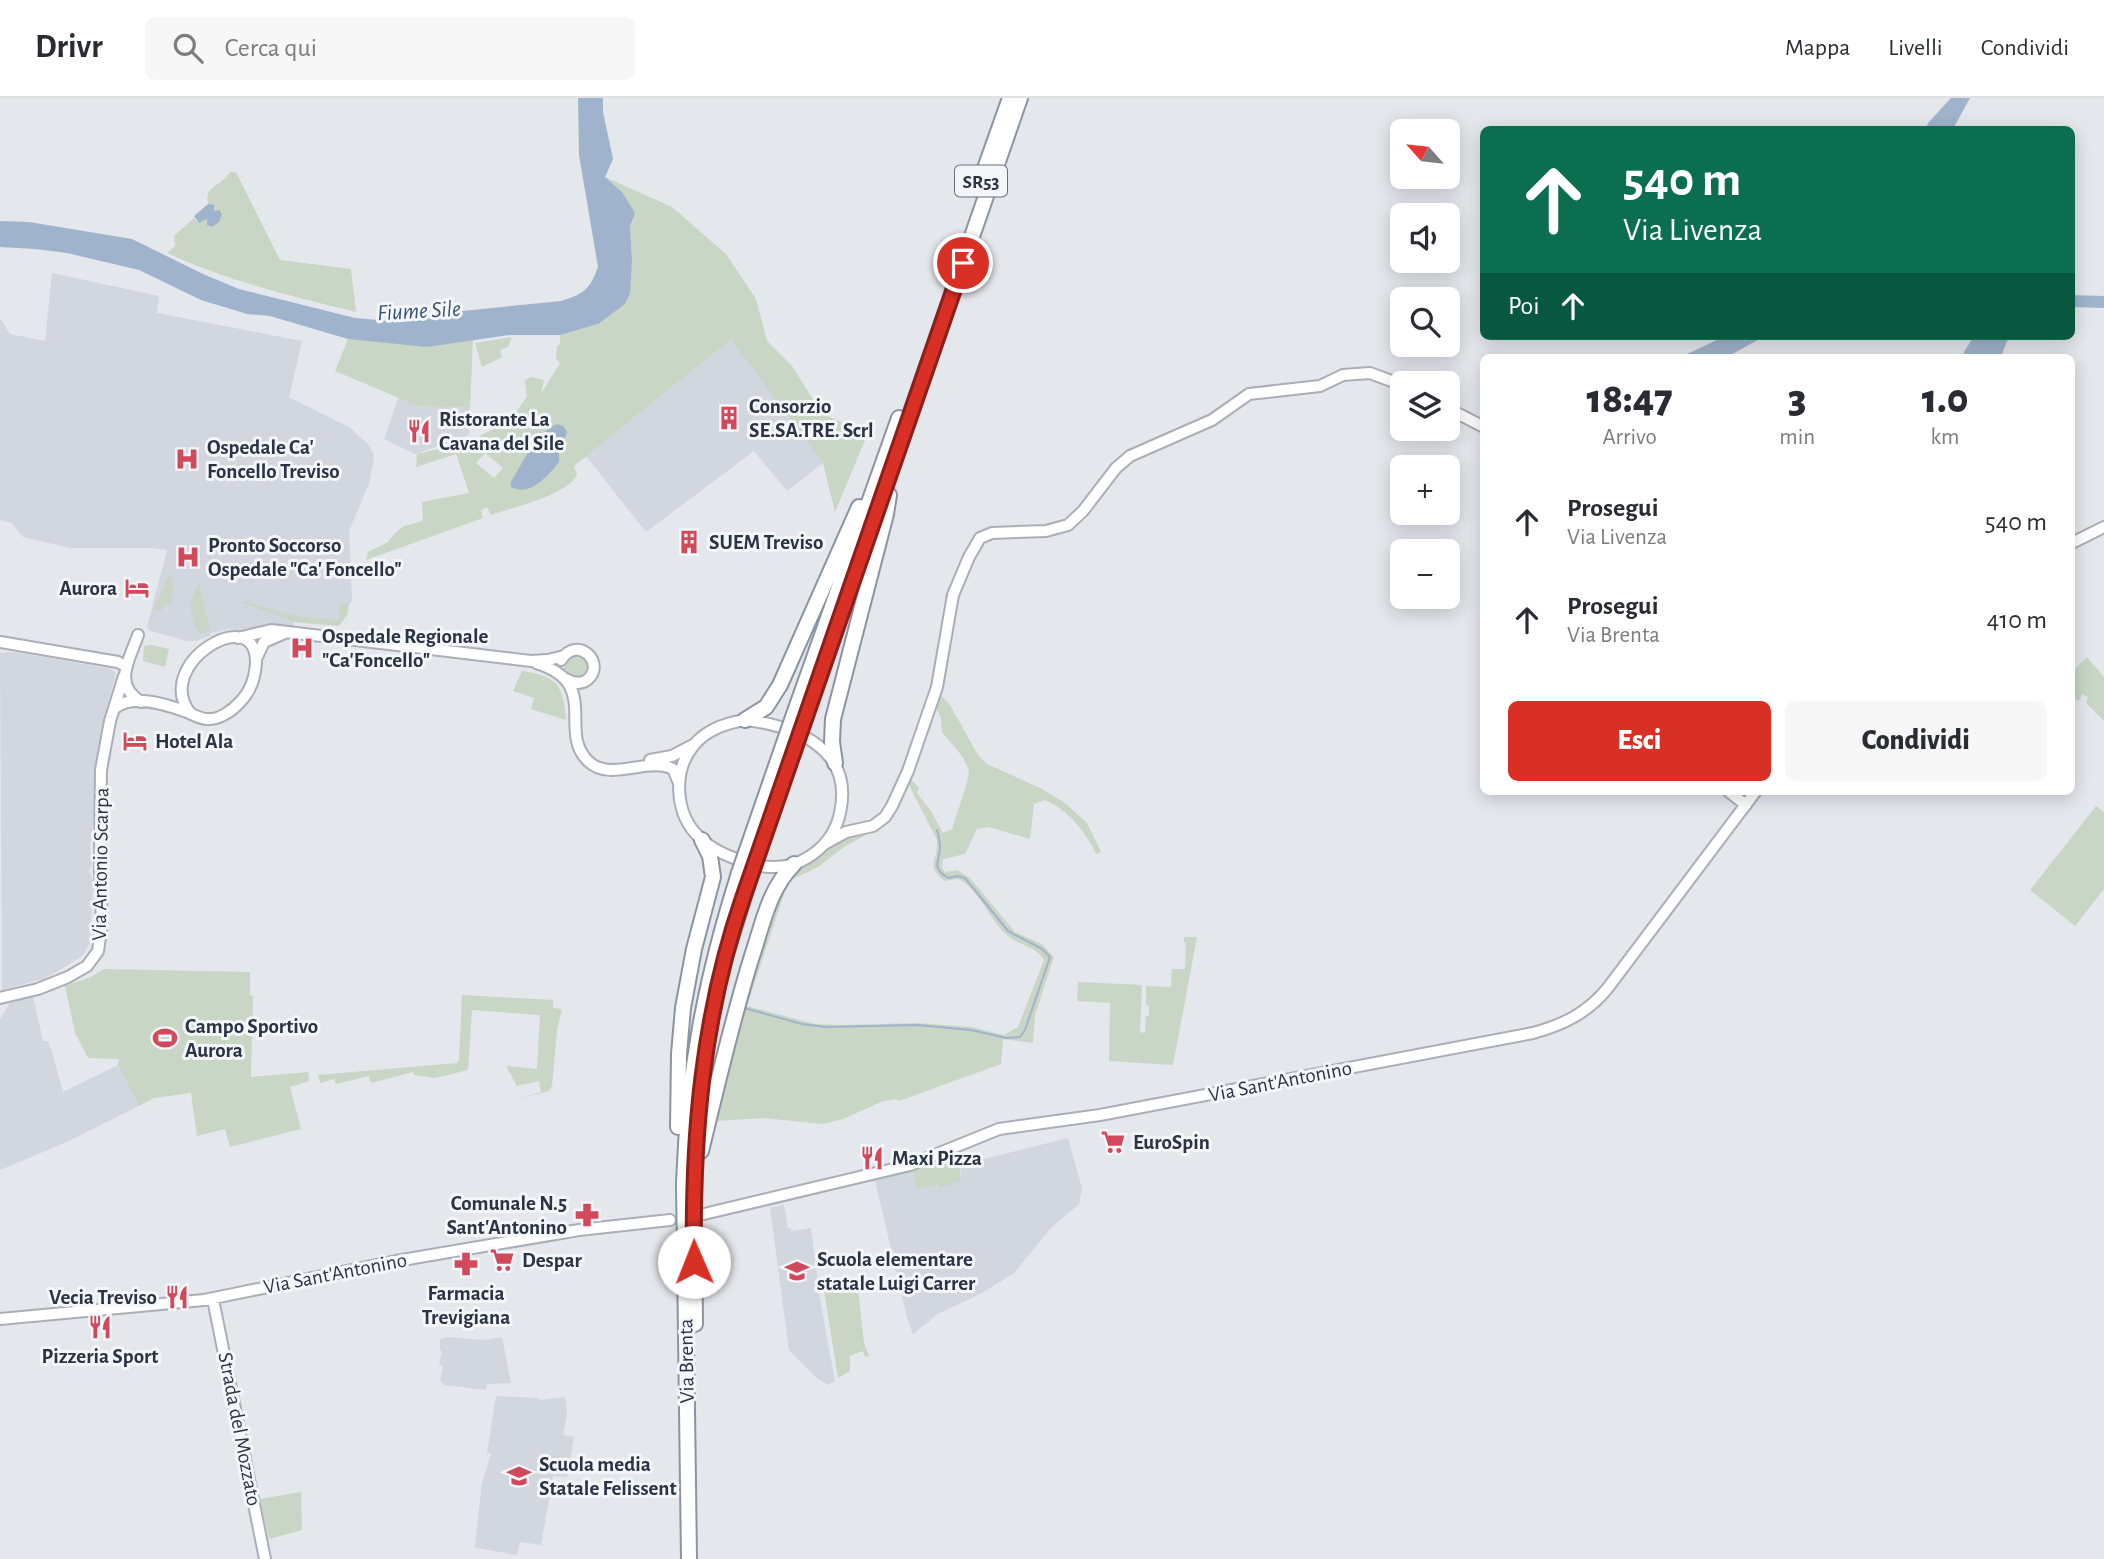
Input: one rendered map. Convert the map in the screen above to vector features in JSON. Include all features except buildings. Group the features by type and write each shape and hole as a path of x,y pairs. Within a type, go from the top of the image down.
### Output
{"highway":[{"name":"SR53","path":"891,455 1010,98"},
{"name":"SR53","path":"891,455 942,323 1020,98"},
{"name":"Via Brenta","path":"689,1559 684,1254 685,1135 692,1062 710,972 891,455"},
{"path":"745,720 765,707 780,685 860,505 891,455"},
{"path":"835,763 833,719 887,514 891,455"},
{"path":"684,1254 681,1228 679,1054 688,974 713,877 710,856 702,840"},
{"path":"693,1183 752,956 775,887 794,864"},
{"name":"Via Brenta","path":"699,1559 693,1183 695,1135 709,1025 744,875"}],"street":[{"path":"693,746 686,757 679,783 679,798 692,829 702,840 726,855 750,864 774,867 794,864 846,832 873,826 885,817 908,771 940,677 953,595 968,557 980,538 992,533 1046,531 1068,524 1083,511 1116,468 1130,456 1212,421 1249,394 1320,386 1343,375 1370,373 1390,380"},
{"path":"1460,415 1480,425"},
{"path":"2075,542 2104,527"},
{"path":"191,714 183,699 183,686 189,667 202,650 226,637 238,638 271,630 531,661 564,656 577,649 583,650 591,658 593,669 588,679 574,683 551,668 531,661"},
{"path":"118,703 161,705 205,719 214,719 234,708 250,689 256,659 264,642 285,633"},
{"name":"Via Antonio Scarpa","path":"0,998 38,989 68,977 87,966 98,951 102,922 101,771 110,720 118,703 125,671 138,635"},
{"path":"238,638 250,645 256,659"},
{"path":"0,642 118,662 125,671 128,691 141,702"},
{"path":"0,648 20,645"},
{"path":"564,656 560,666 575,704 579,743 586,760 597,767 616,769 661,765 673,769 679,783"},
{"path":"575,704 583,682"},
{"path":"161,705 174,698 183,686"},
{"path":"579,743 596,761 617,765 672,755 693,746 715,728 745,720 779,726 803,735 835,763 841,777 842,807 846,821 858,828 864,828"},
{"path":"1733,795 1746,805"},
{"name":"Via Sant'Antonino","path":"704,1214 910,1165 999,1129 1100,1115 1299,1078 1533,1033 1562,1023 1582,1013 1599,999 1753,795"},
{"path":"826,843 838,825 842,807"},
{"name":"Via Sant'Antonino","path":"0,1320 213,1298 396,1261 579,1230 670,1220"},
{"name":"Strada del Mozzato","path":"213,1298 265,1559"}],"shaded area":[{"name":"Ospedale Ca' Foncello Treviso","path":"52,273 159,296 157,313 302,341 289,397 349,427 369,445 374,455 370,481 349,531 352,601 340,625 294,622 293,627 271,625 250,632 229,629 211,633 210,636 197,641 187,641 151,631 147,627 167,550 70,548 23,537 12,523 0,520 0,318 10,334 45,341"},
{"path":"732,338 823,463 787,491 754,451 646,532 586,456"},
{"path":"399,396 418,406 470,408 469,435 415,454 384,439"},
{"path":"15,652 112,669 116,674 103,720 94,773 95,806 90,848 92,864 89,871 93,881 90,943 82,956 46,978 2,990 0,653"},
{"path":"33,996 43,1041 48,1041 63,1092 118,1065 139,1106 67,1142 0,1170 0,1020 10,1002"},
{"path":"1068,1138 1082,1188 1079,1204 1051,1228 1014,1273 982,1293 938,1314 913,1334 875,1180 913,1171 917,1188 937,1184 938,1188 961,1177 960,1165"},
{"name":"Scuola elementare statale Luigi Carrer","path":"784,1205 788,1228 792,1231 811,1228 820,1299 835,1381 828,1385 817,1378 789,1350 770,1208"},
{"path":"450,1337 482,1340 502,1337 511,1383 487,1384 486,1390 444,1385 440,1380 443,1367 439,1364 442,1352 440,1339"},
{"name":"Scuola media Statale Felissent","path":"496,1396 540,1400 565,1397 567,1413 563,1435 574,1437 567,1477 553,1476 541,1545 520,1542 517,1555 476,1548 475,1545 482,1483 491,1454 487,1453"}],"green space":[{"path":"230,172 236,172 280,260 351,269 356,312 236,280 167,253 175,246 174,236 194,218 199,223 207,219 212,227 219,222 222,211 214,211 216,206 209,205 208,194"},
{"path":"605,177 672,207 726,254 756,299 767,341 792,366 822,414 868,433 835,512 823,463 731,339 574,466 577,475 562,489 491,515 487,507 481,510 483,518 366,560 368,552 388,542 404,526 423,521 422,502 469,493 456,454 416,467 417,454 477,440 496,428 502,418 515,413 527,397 525,380 531,377 544,380 541,394 560,363 556,359 560,335 598,324 632,259 630,227 633,221 622,192","holes":["485,453 503,468 494,478 476,463"]},
{"path":"512,337 508,347 500,350 502,357 482,367 475,343"},
{"path":"348,339 397,343 473,339 470,408 418,406 335,371"},
{"path":"170,573 173,585 171,604 164,603 162,611 154,609"},
{"path":"202,581 200,589 210,630 200,634 193,621 191,607 194,594"},
{"path":"244,601 295,616 339,620 340,603 349,604 347,615 338,626 294,622"},
{"path":"144,646 169,649 165,667 143,661"},
{"path":"576,655 585,658 588,667 585,676 576,679 567,676 564,667 567,658"},
{"path":"2087,657 2104,677 2104,721 2086,703 2088,697 2082,694 2079,701 2075,699 2075,669"},
{"path":"522,671 544,676 556,684 563,698 566,720 531,709 534,698 513,691"},
{"path":"939,693 950,705 978,755 987,764 1042,789 1065,803 1087,823 1101,852 1096,854 1075,822 1045,800 1034,804 1030,839 989,827 977,829 965,854 943,859 942,868 945,872 957,870 970,878 1015,932 1042,944 1054,957 1035,1015 1033,1043 1003,1039 1001,1064 899,1101 895,1099 881,1102 843,1119 823,1124 764,1118 714,1121 776,891 793,872 819,858 841,837 866,835 787,885 747,1006 815,1024 918,1023 971,1027 1004,1035 1018,1027 1044,960 1037,952 1007,935 964,882 958,879 945,881 935,871 937,840 908,783 910,778 919,788 917,793 943,833 952,829 969,770 962,756 942,732 941,718 935,707"},
{"path":"2096,806 2104,812 2104,889 2075,926 2030,890"},
{"path":"1184,937 1197,937 1173,1065 1109,1061 1110,1003 1077,1001 1078,982 1142,985 1140,1032 1145,1033 1146,1016 1149,1016 1146,986 1171,987 1172,969 1185,969"},
{"name":"Campo Sportivo Aurora","path":"104,969 250,972 250,995 253,996 251,1077 308,1072 309,1081 290,1087 301,1129 230,1147 225,1129 197,1136 191,1093 154,1098 139,1106 118,1065 119,1059 88,1058 75,1033 65,986 91,977"},
{"path":"462,995 553,1000 553,1008 562,1009 557,1030 552,1086 549,1091 518,1099 541,1092 539,1081 517,1086 507,1068 537,1069 540,1015 472,1010 468,1070 435,1078 414,1075 413,1072 371,1083 369,1076 336,1084 334,1079 320,1083 318,1075 457,1063"},
{"path":"955,1153 960,1165 960,1181 939,1188 937,1184 917,1189 913,1171"},
{"path":"857,1279 864,1343 869,1356 865,1357 863,1351 850,1356 850,1371 838,1378 823,1284"},
{"path":"301,1492 302,1530 269,1539 260,1499"}],"water":[{"path":"578,98 603,98 603,112 613,159 605,177 622,192 635,213 630,227 630,293 625,304 598,324 560,335 509,335 427,347 348,339 270,316 247,314 201,300 139,270 67,253 0,247 0,221 29,222 132,239 239,289 355,318 389,321 561,301 585,290 598,267 579,155"},
{"path":"1951,98 1970,98 1955,126 1927,126"},
{"path":"208,204 215,205 214,211 220,210 222,214 219,222 212,227 207,225 207,219 199,223 194,216"},
{"path":"1717,340 1758,340 1732,354 1687,354"},
{"path":"1972,340 2008,340 2002,354 1964,352"},
{"path":"557,424 563,426 567,432 559,462 538,484 525,489 511,487 511,482 536,441"}],"waterway":[{"name":"Fiume Sile","path":"2075,301 2104,302"},
{"path":"744,1008 802,1024 826,1027 918,1025 971,1030 1006,1038 1020,1037 1025,1030 1050,957 1042,949 1008,931 965,878 948,878 939,871 937,864 940,845 937,830"}],"place":[{"name":"Consorzio SE.SA.TRE. Scrl","path":"729,418"},
{"name":"Ristorante La Cavana del Sile","path":"419,431"},
{"name":"Ospedale Ca' Foncello Treviso","path":"187,459"},
{"name":"SUEM Treviso","path":"689,542"},
{"name":"Pronto Soccorso Ospedale \"Ca' Foncello\"","path":"188,557"},
{"name":"Aurora","path":"137,588"},
{"name":"Ospedale Regionale \"Ca'Foncello\"","path":"302,648"},
{"name":"Hotel Ala","path":"135,741"},
{"name":"Campo Sportivo Aurora","path":"165,1038"},
{"name":"EuroSpin","path":"1113,1142"},
{"name":"Maxi Pizza","path":"872,1158"},
{"name":"Comunale N.5 Sant'Antonino","path":"587,1215"},
{"name":"Despar","path":"502,1260"},
{"name":"Farmacia Trevigiana","path":"466,1264"},
{"name":"Scuola elementare statale Luigi Carrer","path":"797,1271"},
{"name":"Vecia Treviso","path":"177,1297"},
{"name":"Pizzeria Sport","path":"100,1327"},
{"name":"Scuola media Statale Felissent","path":"519,1476"}],"route":[{"path":"694,1262 693,1183 702,1064 727,944 963,263"}]}
